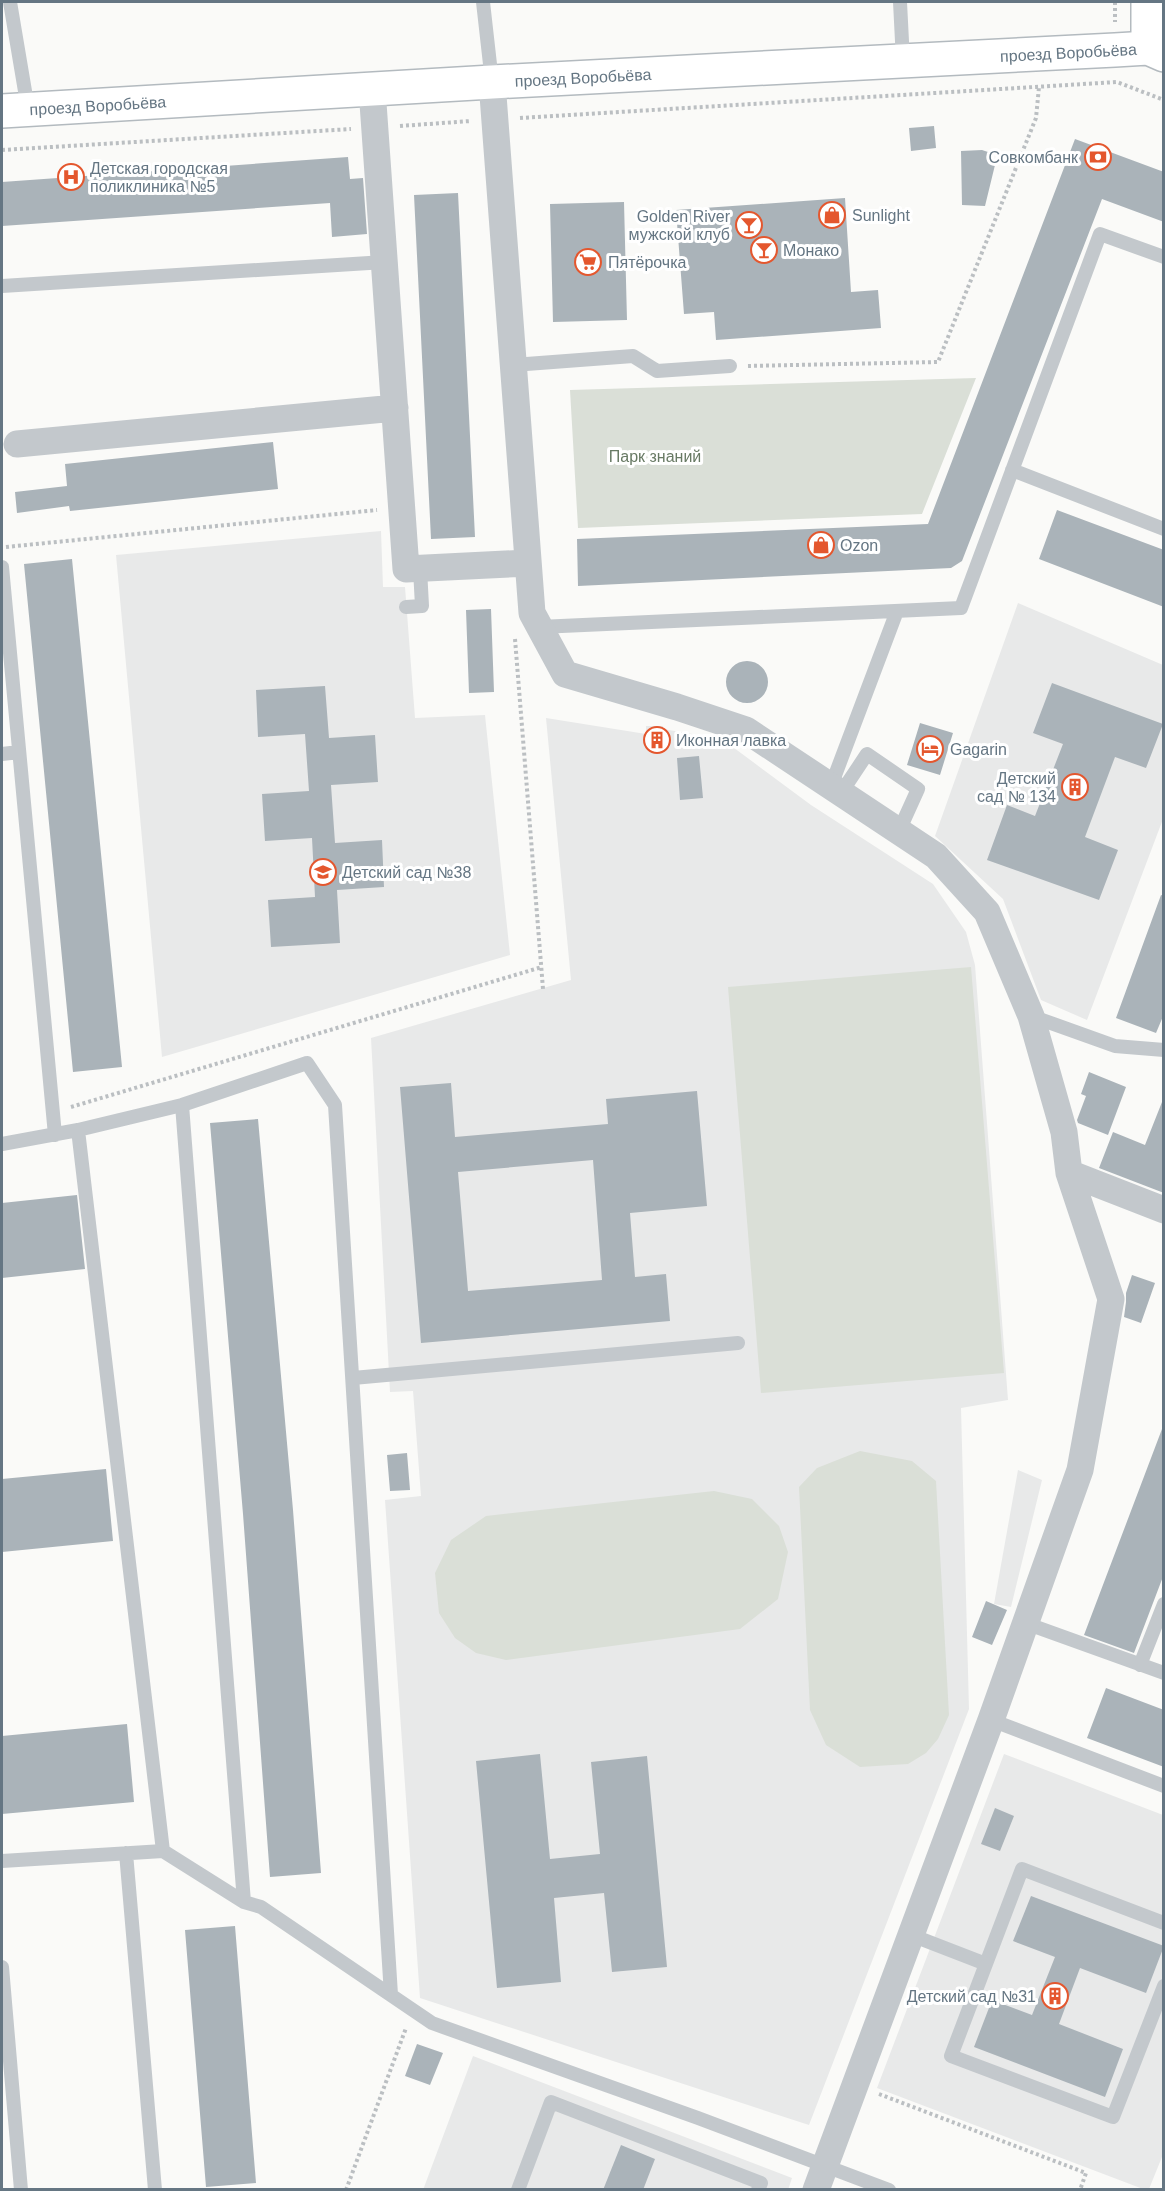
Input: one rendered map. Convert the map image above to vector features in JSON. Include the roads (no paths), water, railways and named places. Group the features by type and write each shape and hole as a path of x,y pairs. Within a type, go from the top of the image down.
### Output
{"main road":[{"path":"1148,2 1156,52"},
{"name":"проезд Воробьёва","path":"15,110 903,61 1156,52"}],"street":[{"path":"492,82 532,613 539,627 565,674 746,730 936,856 987,912 1031,1016 1064,1132 1068,1173 1111,1299 1080,1470 991,1720 821,2177"},
{"path":"372,89 406,569 528,563"},
{"path":"9,445 395,408"},
{"path":"1068,1173 1164,1210"}],"lane":[{"path":"10,2 15,110"},
{"path":"483,2 492,82"},
{"path":"900,2 903,61"},
{"path":"539,627 960,608 1100,234 1164,257"},
{"path":"2,286 385,262"},
{"path":"513,365 633,356 657,372 730,366"},
{"path":"1012,470 1164,529"},
{"path":"2,567 55,1135"},
{"path":"406,607 422,606 420,568"},
{"path":"836,790 897,611"},
{"path":"2,754 19,752"},
{"path":"836,790 867,754 918,789 899,831"},
{"path":"1031,1016 1115,1046 1164,1050"},
{"path":"2,1144 55,1135 182,1105 307,1063 336,1105 391,1995"},
{"path":"182,1105 244,1902"},
{"path":"78,1130 163,1851"},
{"path":"352,1378 738,1343"},
{"path":"1140,1665 1164,1604"},
{"path":"1025,1623 1164,1674"},
{"path":"991,1720 1164,1786"},
{"path":"2,1861 163,1851 244,1902 261,1907 432,2023 821,2177 889,2190"},
{"path":"126,1853 155,2190"},
{"path":"1164,1923 1022,1869 951,2055 1113,2117 1164,1986"},
{"path":"911,1935 986,1964"},
{"path":"2,1968 21,2190"},
{"path":"518,2190 551,2102 761,2183 759,2190"}],"place":[{"name":"Совкомбанк","path":"1098,157"},
{"name":"Детская городская поликлиника №5","path":"71,177"},
{"name":"Sunlight","path":"832,215"},
{"name":"Golden River мужской клуб","path":"749,225"},
{"name":"Монако","path":"764,250"},
{"name":"Пятёрочка","path":"588,262"},
{"name":"Ozon","path":"821,545"},
{"name":"Иконная лавка","path":"657,740"},
{"name":"Gagarin","path":"930,749"},
{"name":"Детский сад № 134","path":"1075,787"},
{"name":"Детский сад №38","path":"323,872"},
{"name":"Детский сад №31","path":"1055,1996"}],"park label":[{"name":"Парк знаний","path":"655,456"}]}
